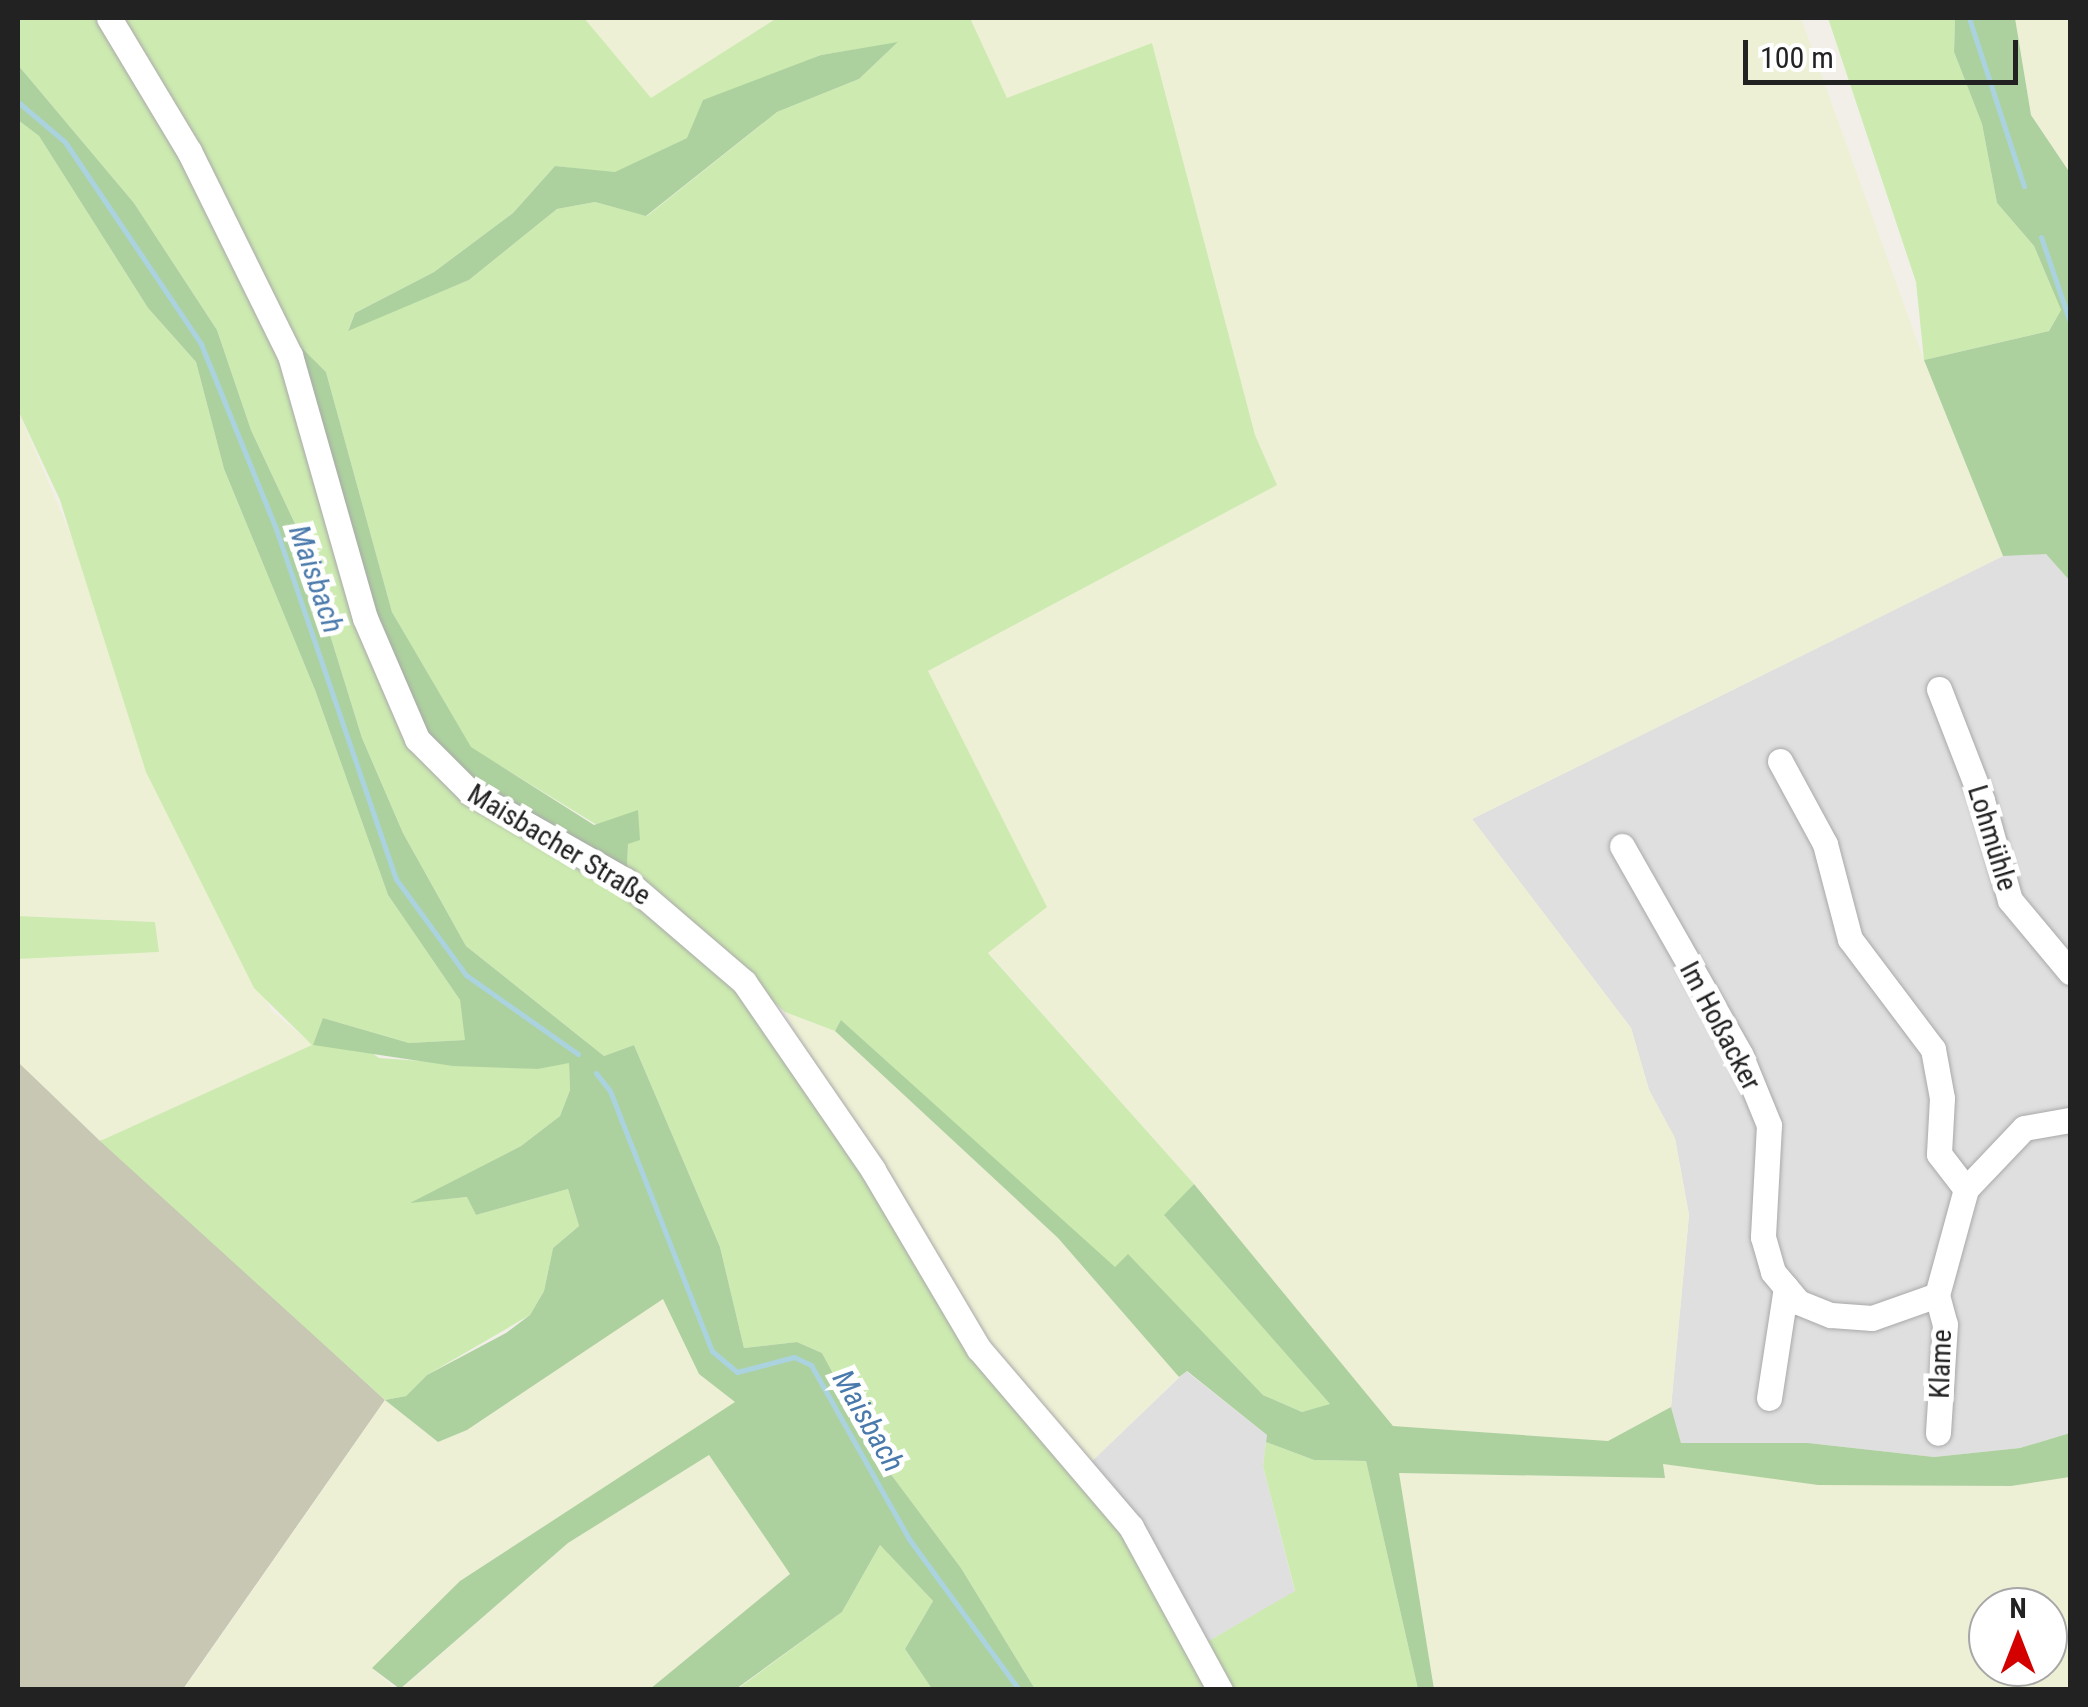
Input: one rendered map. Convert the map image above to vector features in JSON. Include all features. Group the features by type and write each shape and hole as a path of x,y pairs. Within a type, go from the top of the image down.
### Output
{"street":[{"name":"Maisbacher Straße","path":"109,18 189,151 290,355 364,618 417,739 485,803 625,880 759,1000 881,1182 979,1349 1131,1526 1220,1690"},
{"name":"Lohmühle","path":"1939,689 2010,900 2070,972"},
{"path":"1780,761 1825,844 1850,939 1933,1049 1942,1098 1939,1154 1966,1189"},
{"name":"Im Hoßacker","path":"1622,846 1740,1054 1770,1125 1763,1236 1786,1287"},
{"path":"1786,1287 1798,1302 1831,1315 1872,1318 1937,1295 1966,1189 2024,1128 2070,1120"},
{"path":"1769,1398 1786,1287"},
{"name":"Klame","path":"1937,1295 1944,1324 1938,1433"}],"shaded area":[{"path":"584,18 777,18 651,99"},
{"path":"970,18 1801,18 1924,360 2003,556 1472,819 1631,1028 1649,1090 1675,1138 1689,1215 1671,1407 1608,1441 1392,1426 1194,1184 988,952 928,671 1277,485 1255,435 1152,43 1007,99"},
{"path":"2015,18 2070,18 2070,173 2031,115"},
{"path":"18,410 271,1010 313,1045 100,1141 18,1062 18,959 159,952 155,922 18,916"},
{"path":"2013,551 2046,554 2070,581 2070,1433 2020,1448 1934,1457 1808,1443 1681,1443 1671,1407 1689,1215 1675,1139 1649,1090 1631,1028 1472,819"},
{"path":"785,1012 835,1031 1058,1238 1179,1377 1089,1464 988,1348 814,1070"},
{"path":"18,1062 385,1400 183,1689 18,1689"},
{"path":"664,1298 699,1374 736,1402 460,1581 373,1669 396,1689 183,1690 385,1400 438,1442 467,1430"},
{"path":"1186,1371 1267,1435 1263,1466 1295,1592 1207,1642 1089,1464"},
{"path":"709,1455 790,1574 650,1689 400,1690 568,1543"},
{"path":"1662,1464 2011,1486 2070,1477 2070,1689 1434,1689 1398,1473 1665,1478"}],"green space":[{"path":"18,18 100,18 141,85 289,371 384,688 572,857 709,953 1119,1523 1212,1689 1035,1689 961,1568 878,1457 822,1353 797,1342 744,1348 720,1247 634,1045 604,1056 466,946 403,833 362,738 297,528 251,430 217,330 134,203 18,65"},
{"path":"112,18 584,18 651,98 777,18 970,18 1007,98 1152,43 1255,435 1277,485 928,671 1047,907 988,953 1194,1184 1165,1216 1331,1405 1302,1412 1263,1395 1128,1255 1115,1268 842,1021 835,1031 785,1012 627,869 628,844 471,748 392,612 326,372 294,340","holes":["897,43 859,79 777,112 647,216 595,202 557,209 469,280 348,330 355,313 434,272 513,213 555,166 615,173 687,138 778,73 821,55"]},
{"path":"1828,18 1955,18 1954,52 1982,124 1997,203 2034,246 2061,310 2049,331 1924,360 1916,282"},
{"path":"1955,18 2015,18 2031,115 2070,173 2070,581 2046,554 2003,556 1924,360 2049,331 2061,310 2034,246 1997,203 1982,124 1954,52"},
{"path":"898,42 859,79 777,112 646,216 595,202 557,209 469,280 348,331 355,313 434,272 513,213 555,166 615,172 687,138 703,100 821,55"},
{"path":"18,65 134,203 217,330 251,430 297,528 362,738 403,833 466,946 604,1056 634,1045 720,1247 744,1348 797,1342 822,1353 878,1457 961,1568 1035,1689 932,1689 905,1649 933,1601 880,1545 842,1612 736,1689 650,1689 790,1574 709,1455 568,1543 400,1689 372,1668 460,1581 735,1402 699,1374 663,1299 467,1430 438,1442 385,1400 406,1396 427,1375 506,1333 530,1315 544,1291 553,1248 579,1226 568,1189 476,1215 467,1197 410,1203 521,1146 560,1116 570,1090 569,1063 538,1069 453,1066 313,1045 323,1018 409,1043 465,1040 460,1000 388,895 315,690 224,469 196,362 148,308 39,136 18,120"},
{"path":"18,120 39,136 148,308 196,362 224,469 315,690 388,895 460,1000 466,1040 409,1043 323,1018 379,1058 538,1069 569,1062 570,1090 560,1116 521,1146 413,1202 468,1197 476,1215 568,1189 579,1226 553,1248 544,1291 530,1315 427,1375 406,1396 385,1400 100,1141 312,1045 254,988 146,772 60,500 18,410"},
{"path":"294,340 326,372 392,612 471,747 594,825 638,810 640,840 628,844 627,869 479,794 436,753 403,698"},
{"path":"18,916 155,922 159,952 18,959"},
{"path":"841,1020 1115,1267 1128,1254 1263,1395 1302,1412 1330,1404 1164,1215 1194,1184 1393,1426 1608,1441 1671,1407 1681,1443 1808,1443 1934,1457 2020,1448 2070,1433 2070,1477 2011,1486 1818,1485 1663,1464 1665,1478 1399,1473 1434,1689 1418,1689 1366,1461 1314,1460 1266,1442 1267,1435 1187,1371 1179,1377 1058,1238 835,1031"},
{"path":"1266,1442 1314,1460 1366,1461 1418,1689 1228,1689 1207,1642 1295,1591 1263,1466"},
{"path":"880,1545 933,1601 905,1649 932,1689 736,1690 842,1612"}],"waterway":[{"path":"1969,18 2024,186"},
{"name":"Maisbach","path":"18,102 65,142 201,344 275,526 396,879 466,975 578,1054"},
{"path":"2041,237 2070,322"},
{"name":"Maisbach","path":"596,1073 610,1091 712,1351 737,1372 794,1357 811,1365 909,1539 1019,1690"}]}
